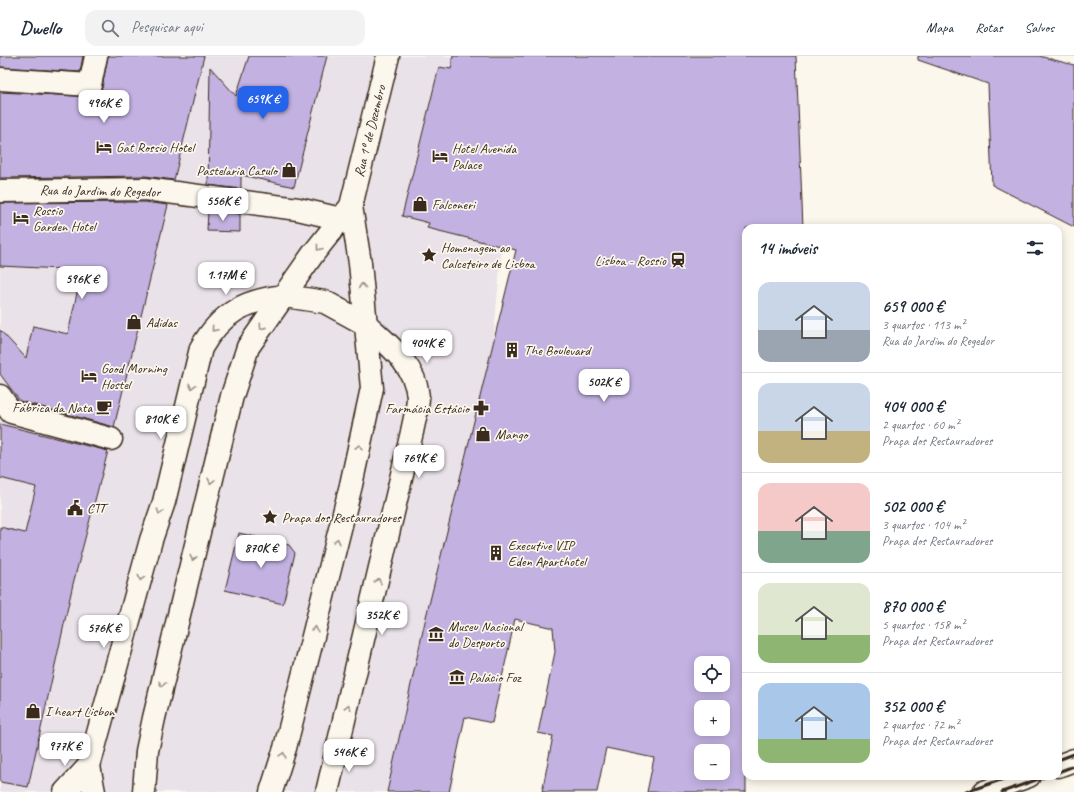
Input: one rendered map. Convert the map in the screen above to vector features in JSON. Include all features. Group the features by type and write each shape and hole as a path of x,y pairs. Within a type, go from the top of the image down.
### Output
{"street":[{"path":"0,79 90,85 96,56"},
{"name":"Rua 1º de Dezembro","path":"346,212 388,56"},
{"name":"Rua do Jardim do Regedor","path":"0,191 145,189 298,209 346,212"},
{"path":"144,792 147,751 154,718 232,396 248,347 313,254 346,212"},
{"path":"271,792 285,748 349,492 372,388 367,325 346,212"},
{"path":"94,792 89,766 151,540 164,502 201,348 214,327 236,310 261,298 285,296 325,302 367,325 390,346 412,372 418,399 411,439 327,792"},
{"path":"0,396 11,412 111,439"},
{"path":"1062,764 1074,760"},
{"path":"65,792 89,766"},
{"path":"984,792 1018,780"}],"shaded area":[{"path":"0,56 529,56 523,87 501,257 452,792 0,792"}],"building":[{"path":"0,56 83,56 80,72 0,67"},
{"path":"108,56 204,56 174,180 145,176 0,178 0,92 95,97 102,88"},
{"path":"249,56 327,56 294,187 241,175 241,189 208,185 210,67 236,96"},
{"path":"453,56 796,56 803,224 742,224 742,780 746,780 746,792 647,792 654,758 606,748 597,792 542,792 553,736 538,733 555,652 553,628 515,619 492,723 465,717 449,792 387,792 426,617 516,250 427,228 429,223 402,216 439,67 451,69"},
{"path":"918,56 1039,56 1074,65 1074,227 992,185 988,84 918,60"},
{"path":"144,202 168,205 114,427 20,401 0,374 0,330 26,358 33,326 68,334 82,270 0,266 0,203"},
{"path":"208,210 240,214 240,232 207,231"},
{"path":"0,424 108,451 73,584 28,787 0,782 0,527 25,533 36,487 0,478"},
{"path":"239,533 289,545 295,553 283,604 225,590"}],"railway":[{"path":"1062,758 1074,754"},
{"path":"1062,770 1074,766"},
{"path":"966,792 1000,780"},
{"path":"1002,792 1036,780"}],"place":[{"name":"Gat Rossio Hotel","path":"104,147"},
{"name":"Hotel Avenida Palace","path":"440,156"},
{"name":"Pastelaria Casulo","path":"289,170"},
{"name":"Falconeri","path":"420,204"},
{"name":"Rossio Garden Hotel","path":"21,218"},
{"name":"Homenagem ao Calceteiro de Lisboa","path":"429,255"},
{"name":"Lisboa - Rossio","path":"678,260"},
{"name":"Adidas","path":"134,322"},
{"name":"The Boulevard","path":"512,350"},
{"name":"Good Morning Hostel","path":"89,376"},
{"name":"Fábrica da Nata","path":"104,407"},
{"name":"Farmácia Estácio","path":"481,408"},
{"name":"Mango","path":"483,434"},
{"name":"CTT","path":"75,508"},
{"name":"Praça dos Restauradores","path":"270,517"},
{"name":"Executive VIP Eden Aparthotel","path":"496,553"},
{"name":"Museu Nacional do Desporto","path":"436,634"},
{"name":"Palácio Foz","path":"457,677"},
{"name":"I heart Lisbon","path":"33,711"}]}
